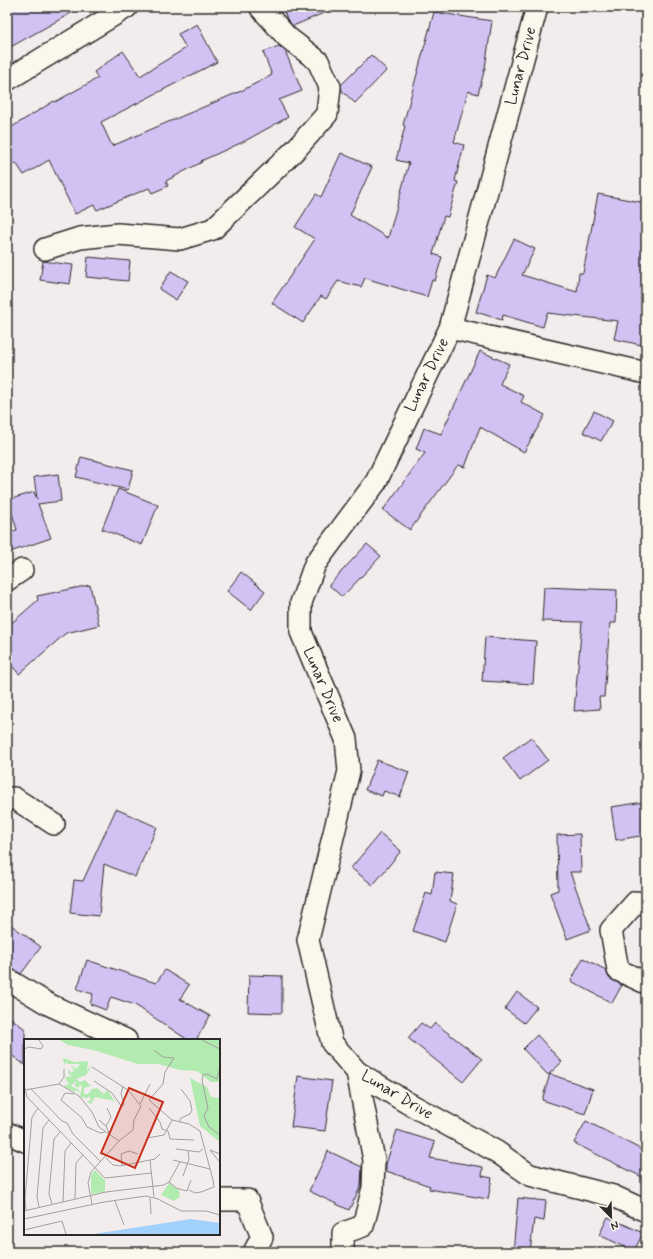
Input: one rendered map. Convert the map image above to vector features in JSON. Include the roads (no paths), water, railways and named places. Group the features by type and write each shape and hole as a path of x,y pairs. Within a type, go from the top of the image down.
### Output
{"street":[{"path":"7,80 127,7"},
{"path":"45,249 80,238 118,234 180,239 213,229 296,149 327,114 330,87 318,61 287,36 260,7"},
{"name":"Lunar Drive","path":"537,7 450,328 376,482 315,564 301,603 301,632 346,739 349,771 308,940 332,1043 357,1072 406,1102 497,1152 530,1175 612,1196 646,1211"},
{"path":"450,328 646,373"},
{"path":"7,799 14,798 54,824"},
{"path":"646,904 636,902 611,930 618,970 646,983"},
{"path":"7,979 48,1004 124,1039"},
{"path":"343,1252 343,1233 363,1226 373,1188 374,1160 357,1072"},
{"path":"7,1133 24,1141"},
{"path":"220,1200 247,1200 262,1237 254,1252"}]}
